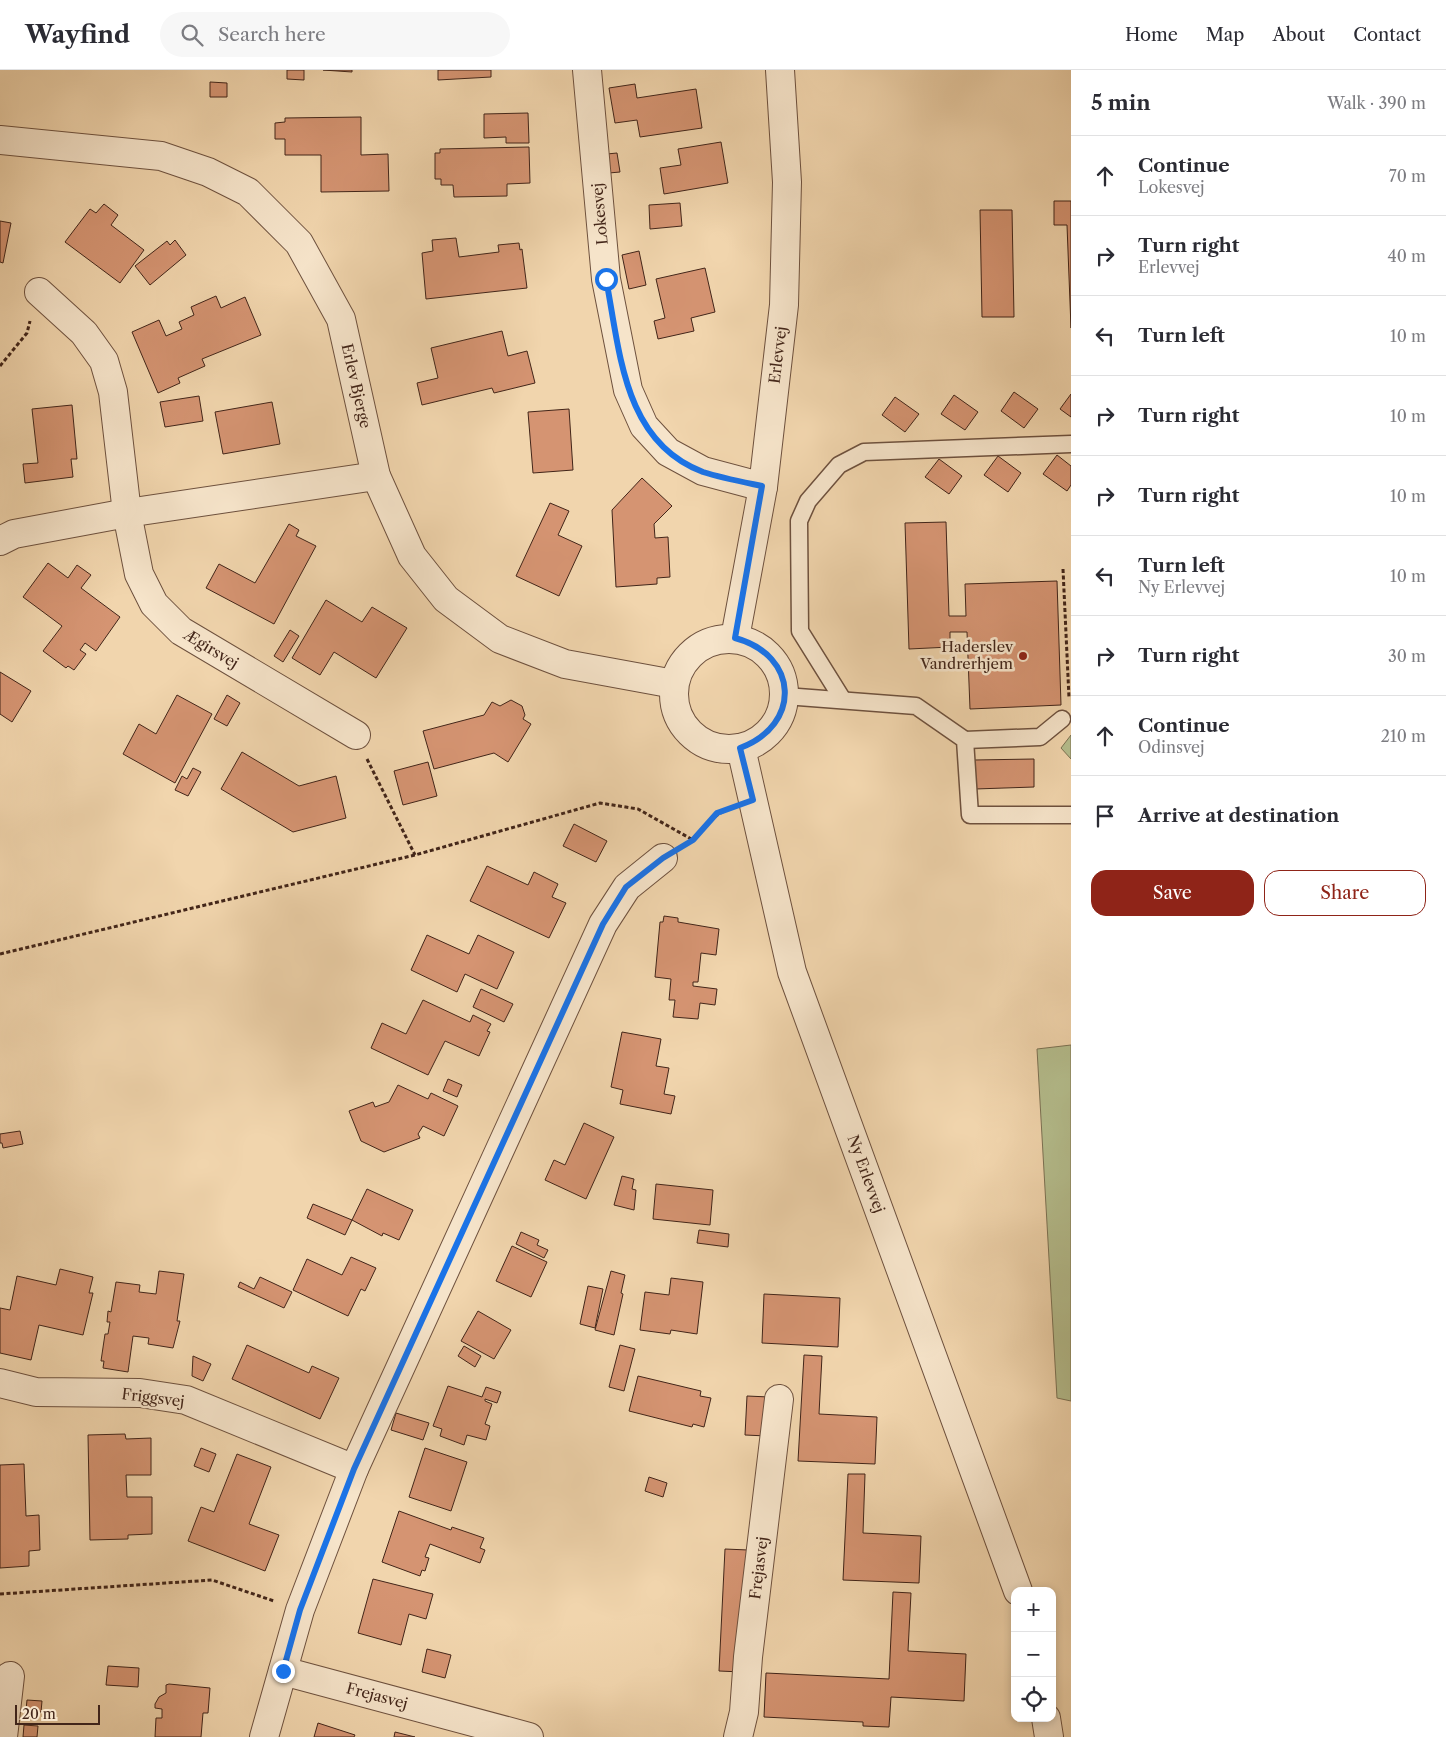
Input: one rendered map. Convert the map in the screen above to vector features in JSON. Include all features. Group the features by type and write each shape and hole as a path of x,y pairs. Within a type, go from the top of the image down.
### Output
{"street":[{"name":"Lokesvej","path":"587,70 606,279 628,390 644,426 668,452 703,471 762,486"},
{"name":"Erlevvej","path":"735,638 762,486 784,305 786,182 780,70"},
{"name":"Erlev Bjerge","path":"0,140 161,156 208,172 248,192 299,243 341,319 376,476 412,556 446,599 500,639 565,664 674,684"},
{"name":"Ægirsvej","path":"39,292 84,333 104,361 113,392 127,513 139,574 154,604 180,632 356,735"},
{"path":"0,541 14,534 127,513 376,476"},
{"path":"735,638 752,642 771,658 783,680 785,696 781,714 772,730 758,742 740,748 722,749 705,744 690,734 680,720 674,702 674,684 680,668 689,654 703,644 718,639 735,638"},
{"name":"Ny Erlevvej","path":"740,748 792,972 1017,1587"},
{"path":"264,1737 300,1610 354,1469 603,924 626,887 663,858"},
{"name":"Friggsvej","path":"0,1382 36,1392 140,1393 186,1400 354,1469"},
{"name":"Frejasvej","path":"738,1737 744,1712 748,1658 779,1399"},
{"name":"Frejasvej","path":"283,1671 529,1737"},
{"path":"3,1737 10,1676"},
{"path":"1047,1722 1049,1737"}],"lane":[{"path":"844,700 800,631 799,521 808,501 823,482 839,464 864,452 1071,444"},
{"path":"785,696 916,706 965,740 1040,737 1066,714"},
{"path":"965,740 970,815 1071,815"}],"path":[{"path":"0,366 27,333 39,292"},
{"path":"1063,569 1066,714"},
{"path":"356,735 415,854"},
{"path":"663,858 693,840 717,813 753,800"},
{"path":"0,954 415,854 600,803 638,809 693,840"},
{"path":"0,1594 212,1580 300,1610"}],"green space":[{"path":"1071,735 1071,759 1061,748"},
{"path":"1071,1045 1071,1401 1057,1398 1037,1049"}],"building":[{"path":"287,70 304,70 304,80 287,79"},
{"path":"323,70 352,70 352,72"},
{"path":"438,70 491,70 491,77 438,80"},
{"path":"210,82 227,83 227,97 210,97"},
{"path":"635,84 637,98 696,89 702,128 640,137 637,120 615,123 609,88"},
{"path":"528,113 529,143 506,143 506,137 484,138 484,114"},
{"path":"361,117 361,155 388,154 389,191 321,192 321,155 285,155 285,139 275,139 275,123 285,122 285,118"},
{"path":"721,142 728,183 664,194 660,168 681,165 678,149"},
{"path":"529,147 530,183 507,184 507,196 454,197 453,185 441,185 441,179 435,179 435,153 440,153 440,149"},
{"path":"617,153 620,172 609,173 607,154"},
{"path":"1054,201 1071,201 1071,328 1067,225 1054,225"},
{"path":"680,203 682,226 650,229 649,205"},
{"path":"104,204 118,215 111,225 144,250 120,283 65,242 90,209 96,213"},
{"path":"980,210 1012,210 1014,317 982,317"},
{"path":"0,221 11,223 3,263 0,262"},
{"path":"456,238 459,257 499,252 498,245 519,243 520,250 522,249 527,288 426,299 422,253 433,251 432,240"},
{"path":"175,240 186,255 150,285 135,266 167,241 170,245"},
{"path":"639,251 646,285 629,289 622,255"},
{"path":"705,268 715,312 691,318 694,331 658,339 654,321 665,318 656,279"},
{"path":"216,296 221,308 245,297 261,335 202,359 205,366 178,378 180,383 158,393 132,332 159,320 166,336 182,329 179,322 194,315 191,307"},
{"path":"502,331 508,356 527,351 535,383 494,393 492,388 422,405 417,383 438,378 431,348"},
{"path":"1014,392 1038,409 1024,428 1001,411"},
{"path":"1071,394 1071,417 1060,409"},
{"path":"954,395 978,412 965,430 941,414"},
{"path":"199,396 203,421 165,427 160,402"},
{"path":"895,397 919,414 905,432 882,415"},
{"path":"272,402 280,444 223,454 215,412"},
{"path":"72,405 77,459 71,459 73,477 25,483 23,464 38,463 32,409"},
{"path":"569,409 573,470 533,473 528,412"},
{"path":"1057,455 1071,466 1071,485 1067,491 1043,474"},
{"path":"998,456 1021,473 1008,492 984,475"},
{"path":"939,459 962,476 949,494 925,477"},
{"path":"642,478 672,506 654,524 655,538 668,537 670,577 657,578 657,584 616,587 612,510"},
{"path":"550,503 569,511 558,535 582,546 559,596 516,576"},
{"path":"946,522 949,616 966,616 965,584 1057,581 1061,705 970,709 967,632 950,632 950,647 909,649 905,523"},
{"path":"289,524 299,530 296,536 316,546 274,624 206,588 219,564 255,583"},
{"path":"48,563 68,578 77,565 91,575 81,588 120,617 96,651 85,643 80,650 86,654 74,670 68,666 66,668 43,651 62,626 23,597"},
{"path":"326,600 362,622 372,607 407,628 376,678 334,652 320,675 292,658"},
{"path":"290,630 299,636 283,662 274,656"},
{"path":"0,672 31,691 12,722 0,714"},
{"path":"177,695 212,714 175,783 123,754 139,724 156,734"},
{"path":"227,695 240,703 227,726 214,719"},
{"path":"511,700 522,706 525,715 523,719 531,724 508,762 494,753 434,769 423,731 484,715 492,702 500,706"},
{"path":"242,752 299,786 336,776 346,818 293,832 221,789"},
{"path":"1034,759 1034,787 975,789 974,760"},
{"path":"428,762 437,796 403,805 394,771"},
{"path":"193,768 201,772 188,796 175,790 182,776 187,779"},
{"path":"574,824 607,841 596,862 563,846"},
{"path":"487,866 528,885 534,872 558,884 552,897 566,903 549,938 470,901"},
{"path":"664,916 678,918 678,922 719,929 716,955 701,953 698,982 693,982 693,986 717,989 715,1005 700,1003 698,1019 673,1017 675,1000 669,1000 671,979 655,977 660,922 663,922"},
{"path":"427,935 469,954 478,935 514,952 497,989 465,974 457,992 411,970"},
{"path":"481,989 513,1004 504,1022 473,1007"},
{"path":"423,1000 470,1022 473,1015 491,1024 487,1031 490,1032 479,1056 445,1041 428,1075 371,1048 382,1023 406,1034"},
{"path":"622,1032 661,1039 656,1066 669,1068 664,1094 675,1096 671,1114 620,1104 623,1090 611,1087"},
{"path":"448,1079 462,1085 457,1097 443,1091"},
{"path":"398,1085 428,1099 431,1093 458,1106 444,1136 423,1126 418,1134 420,1138 384,1152 361,1141 349,1111 373,1102 375,1107 389,1102"},
{"path":"584,1123 614,1137 586,1199 545,1180 554,1160 565,1165"},
{"path":"20,1131 23,1144 3,1148 2,1143 0,1143 0,1134"},
{"path":"622,1176 634,1179 632,1189 636,1190 634,1210 614,1205"},
{"path":"656,1184 713,1190 710,1225 653,1219"},
{"path":"367,1189 413,1210 399,1240 383,1233 382,1236 352,1220"},
{"path":"313,1204 352,1220 345,1235 307,1218"},
{"path":"699,1230 729,1234 728,1247 697,1243"},
{"path":"521,1232 539,1240 537,1245 548,1250 544,1258 516,1244"},
{"path":"512,1246 547,1262 531,1297 496,1281"},
{"path":"351,1257 376,1268 365,1291 361,1289 348,1316 293,1290 307,1259 342,1275"},
{"path":"60,1269 93,1277 89,1293 93,1293 83,1335 39,1325 31,1360 0,1353 0,1308 10,1310 17,1276 56,1285"},
{"path":"159,1271 184,1274 177,1321 180,1321 173,1348 148,1344 149,1338 133,1336 128,1372 103,1368 104,1361 101,1361 105,1334 108,1334 110,1322 107,1322 108,1311 111,1312 116,1282 140,1285 139,1292 156,1294"},
{"path":"611,1271 625,1275 614,1335 595,1330"},
{"path":"260,1277 292,1292 284,1308 238,1287 240,1282 254,1289"},
{"path":"671,1278 703,1282 697,1334 671,1330 670,1334 640,1330 645,1292 669,1295"},
{"path":"588,1286 603,1289 595,1328 580,1324"},
{"path":"764,1294 840,1298 838,1347 762,1343"},
{"path":"478,1311 511,1330 494,1359 461,1341"},
{"path":"247,1345 309,1373 312,1366 339,1378 320,1419 232,1379"},
{"path":"620,1345 635,1349 624,1391 609,1387"},
{"path":"464,1346 481,1356 475,1367 458,1356"},
{"path":"804,1355 822,1356 819,1414 877,1417 875,1464 798,1461"},
{"path":"193,1356 211,1364 203,1381 192,1376"},
{"path":"638,1376 701,1391 700,1396 711,1398 704,1427 693,1424 692,1427 629,1411"},
{"path":"448,1386 482,1397 486,1387 501,1392 497,1403 485,1399 485,1401 492,1404 485,1424 490,1426 486,1440 467,1435 464,1445 440,1436 442,1429 433,1426"},
{"path":"747,1396 769,1397 767,1436 745,1435"},
{"path":"396,1413 429,1423 423,1440 391,1430"},
{"path":"125,1434 126,1439 151,1438 151,1475 126,1475 127,1497 152,1497 152,1534 128,1535 128,1539 90,1540 88,1435"},
{"path":"201,1448 216,1454 209,1472 194,1466"},
{"path":"425,1448 467,1462 451,1511 409,1497"},
{"path":"237,1454 271,1467 249,1524 279,1535 265,1571 188,1541 201,1507 214,1512"},
{"path":"24,1464 26,1516 39,1515 40,1550 29,1551 29,1566 0,1568 0,1465"},
{"path":"848,1474 865,1474 863,1533 921,1536 919,1583 843,1580"},
{"path":"649,1477 667,1483 663,1497 645,1491"},
{"path":"399,1511 451,1530 452,1527 484,1538 480,1548 485,1550 480,1563 430,1544 425,1557 429,1558 425,1571 422,1570 420,1576 382,1562"},
{"path":"725,1549 748,1550 742,1672 719,1671"},
{"path":"373,1579 433,1594 426,1619 409,1614 401,1645 358,1633"},
{"path":"893,1592 911,1593 908,1651 966,1654 964,1701 891,1697 889,1727 863,1726 863,1722 764,1717 766,1673 889,1679"},
{"path":"427,1649 451,1655 445,1678 422,1672"},
{"path":"108,1666 139,1668 138,1687 106,1685"},
{"path":"166,1685 210,1688 208,1713 203,1713 201,1737 155,1737 156,1718 162,1718 162,1709 155,1708 155,1704 159,1697 166,1693"},
{"path":"27,1700 42,1701 41,1712 26,1710"},
{"path":"318,1723 355,1735 354,1737 314,1737"},
{"path":"24,1725 38,1726 37,1737 23,1737"},
{"path":"395,1732 415,1737 394,1737"}],"place":[{"name":"Haderslev Vandrerhjem","path":"1023,656"}],"route":[{"path":"283,1671 300,1610 354,1469 603,924 626,887 663,858 693,840 717,813 753,800 740,748 758,742 772,730 781,714 785,696 783,680 777,664 766,651 752,642 735,638 762,486 703,471 668,452 644,426 628,390 606,279"}]}
